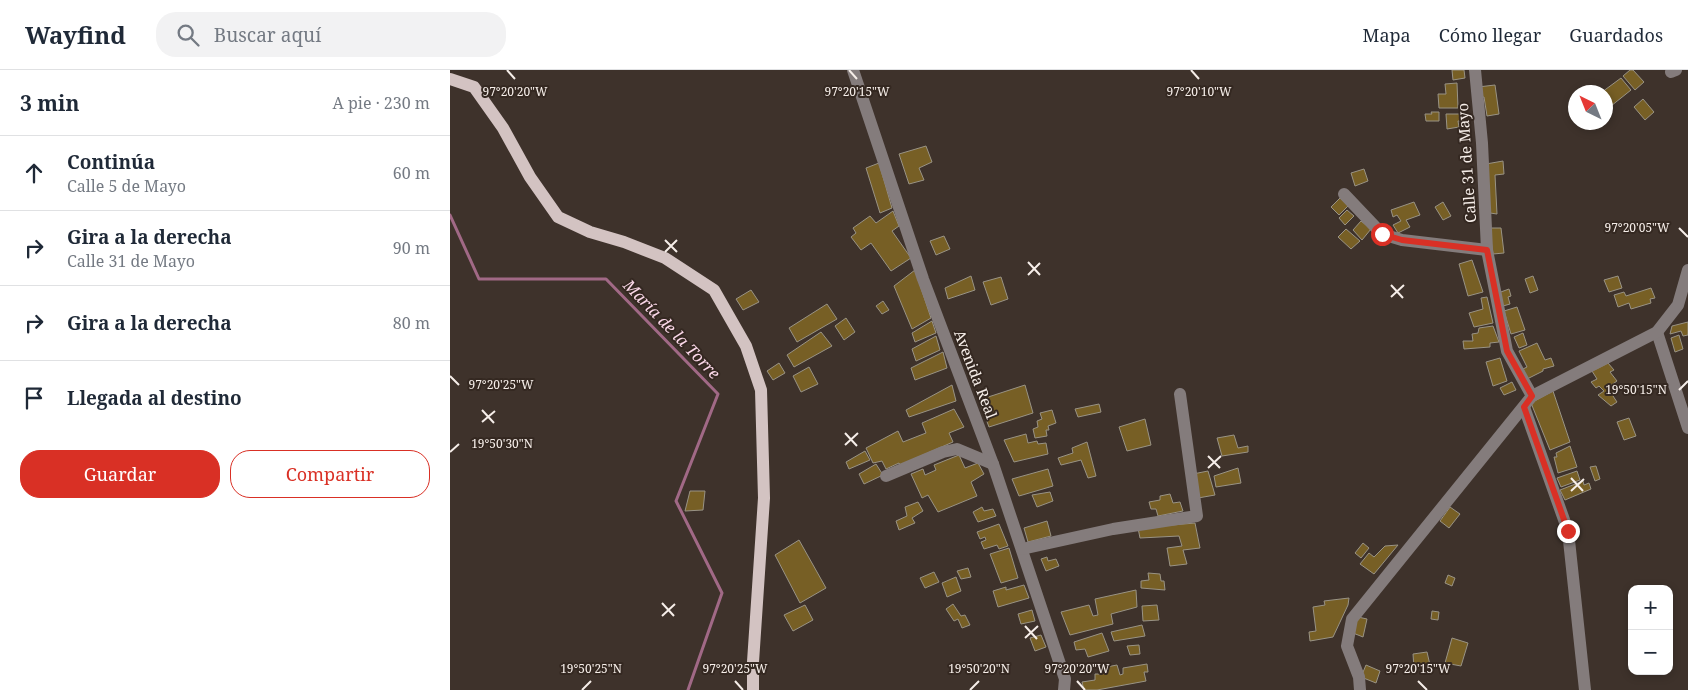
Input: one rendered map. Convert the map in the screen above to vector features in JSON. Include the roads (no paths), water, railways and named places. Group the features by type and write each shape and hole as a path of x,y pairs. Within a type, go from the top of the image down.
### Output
{"main road":[{"path":"450,79 474,87 503,128 530,177 558,217 590,232 624,242 665,258 714,290 746,346 761,390 764,498 752,662 752,690"}],"street":[{"name":"Avenida Real","path":"853,70 923,279 993,464 1022,549 1064,679 1064,690"},
{"name":"Calle 31 de Mayo","path":"1475,70 1482,143 1487,250 1507,351 1532,396"},
{"path":"1344,194 1382,234 1402,240 1487,250"},
{"path":"1360,690 1359,677 1346,646 1352,619 1532,396 1657,332 1678,305 1688,270"},
{"path":"1657,332 1688,428"},
{"path":"1022,549 1113,529 1197,516 1180,394"},
{"path":"1524,407 1568,531 1585,690"},
{"path":"886,476 943,452 957,449 993,464"}],"waterway":[{"name":"María de la Torre","path":"450,215 479,279 606,279 718,394 676,501 722,593 688,690"}]}
